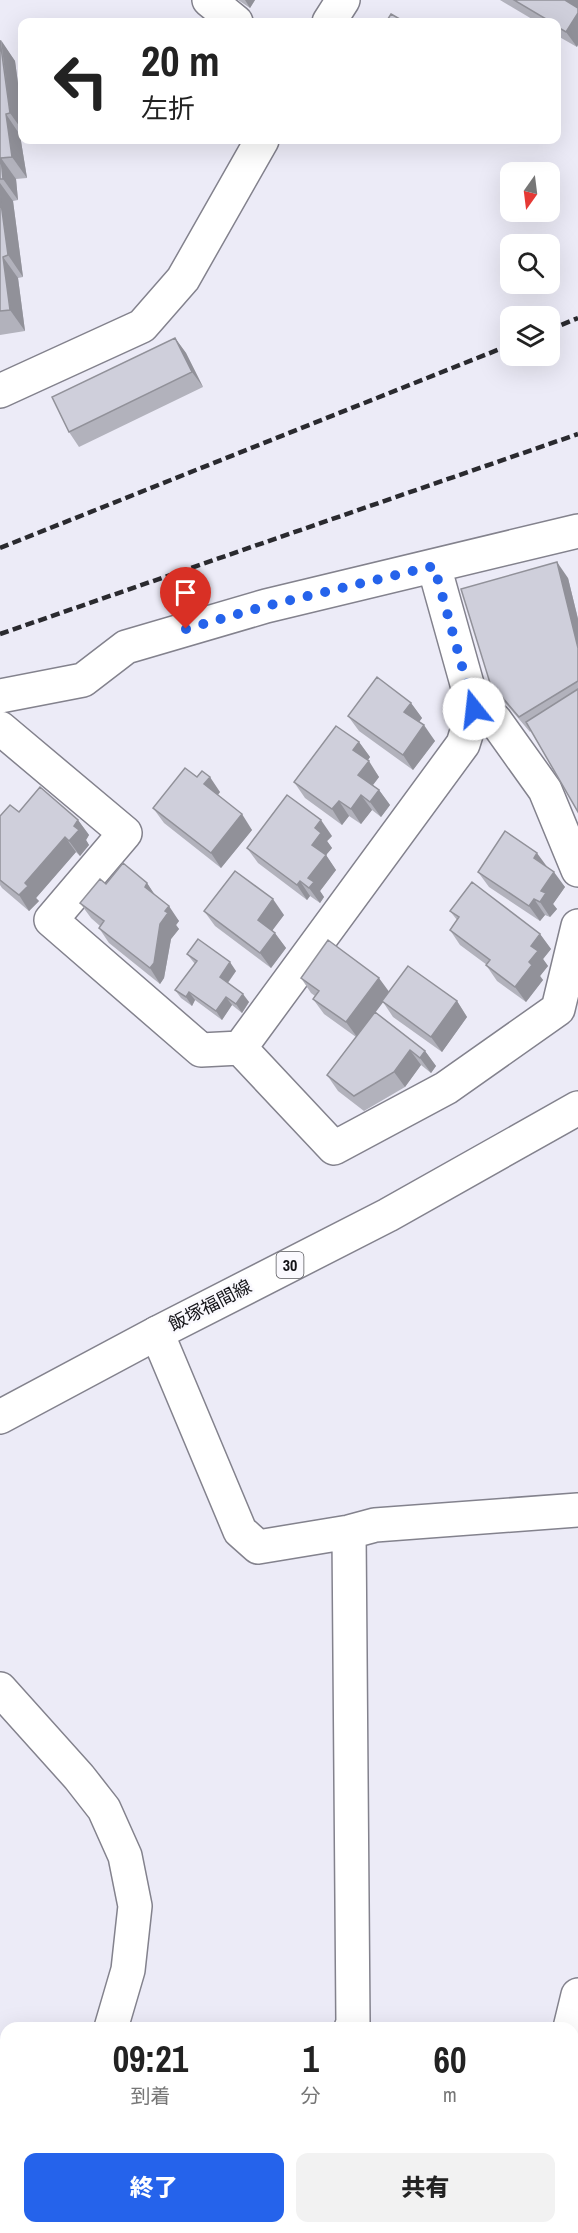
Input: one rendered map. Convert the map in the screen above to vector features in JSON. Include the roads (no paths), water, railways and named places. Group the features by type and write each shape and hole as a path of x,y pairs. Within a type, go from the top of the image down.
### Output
{"street":[{"path":"209,0 231,18"},
{"path":"332,18 343,0"},
{"path":"0,391 142,326 183,279 260,144"},
{"path":"0,696 83,680 126,647 266,606 578,531"},
{"path":"240,1048 462,744 474,709 434,566"},
{"path":"474,709 495,720 544,790 578,870"},
{"path":"0,728 125,833 51,920 201,1050 240,1048 334,1148 446,1088 558,1009 578,926"},
{"name":"飯塚福間線","path":"0,1417 157,1332 388,1215 578,1108"},
{"path":"157,1332 240,1531 258,1547 349,1532 375,1525 578,1510"},
{"path":"349,1532 353,2022"},
{"path":"0,1689 80,1777 104,1809 125,1856 135,1906 128,1970 113,2022"},
{"path":"571,2022 578,1995"}],"railway":[{"path":"560,325 578,318"},
{"path":"0,548 500,349"},
{"path":"0,634 578,434"}]}
